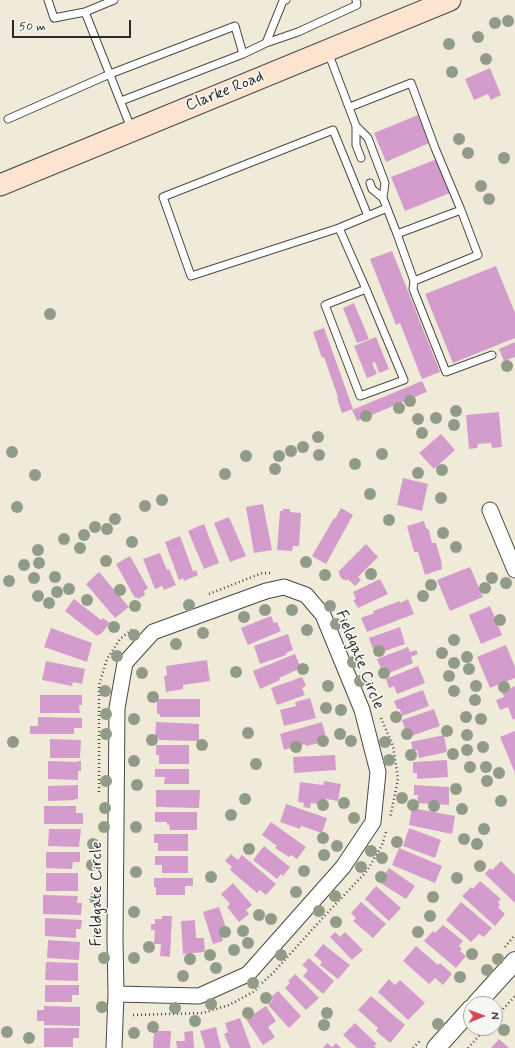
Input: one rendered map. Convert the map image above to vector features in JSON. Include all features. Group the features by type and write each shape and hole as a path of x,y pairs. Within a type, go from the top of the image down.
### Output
{"main road":[{"name":"Clarke Road","path":"0,185 450,0"}],"street":[{"path":"490,510 515,570"},
{"name":"Fieldgate Circle","path":"114,1048 116,994 116,708 125,663 153,632 266,591 284,587 306,595 323,615 362,710 378,772 373,822 343,867 248,974 199,996 116,994"},
{"path":"483,996 515,961"},
{"path":"436,1048 463,1018"}],"lane":[{"path":"48,0 54,18 85,12 114,0"},
{"path":"266,43 283,1 286,0"},
{"path":"120,101 243,54 266,43 298,32 357,5 356,0"},
{"path":"85,12 132,130"},
{"path":"8,119 110,74 235,26 243,54"},
{"path":"327,50 356,126 356,145 361,158"},
{"path":"350,107 411,83 435,148 478,255 414,281"},
{"path":"356,126 368,138 385,183 383,198"},
{"path":"368,216 333,130 163,197 191,276 339,228 368,216 387,208"},
{"path":"370,183 372,189 383,198 414,281 413,289 446,372 492,355"},
{"path":"397,234 461,210"},
{"path":"339,228 366,289 404,380 360,396 325,305 366,289"}],"path":[{"path":"204,596 262,573 275,573"},
{"path":"99,796 100,685 107,659 120,639 136,626"},
{"path":"133,1015 203,1013 229,1005 253,992 272,974 367,871 382,845 392,812 398,779 393,746 381,717"},
{"path":"503,1009 515,996"},
{"path":"468,1048 479,1036"}],"building":[{"path":"490,68 501,95 491,100 488,94 474,100 465,79"},
{"path":"418,115 429,143 386,162 374,133"},
{"path":"437,159 450,193 405,211 391,177"},
{"path":"392,251 440,372 422,379 400,323 396,325 370,259"},
{"path":"496,266 515,313 515,338 453,363 425,294"},
{"path":"354,303 369,339 357,343 343,308"},
{"path":"324,328 353,409 342,413 324,357 322,358 313,332"},
{"path":"376,337 389,369 379,373 375,362 372,363 377,374 367,378 354,346"},
{"path":"515,342 515,357 504,361 499,349"},
{"path":"422,381 427,392 357,421 352,410"},
{"path":"499,412 502,447 492,448 491,443 478,444 477,448 469,449 466,415"},
{"path":"441,434 455,450 434,469 419,453"},
{"path":"403,478 428,484 422,511 397,505"},
{"path":"263,504 272,550 254,553 246,507"},
{"path":"341,508 353,515 326,564 312,556"},
{"path":"283,509 290,509 290,512 301,513 299,546 293,546 292,551 277,550 280,511 283,511"},
{"path":"229,517 246,556 230,562 214,523"},
{"path":"424,521 426,528 429,530 432,543 436,543 442,569 425,575 418,552 414,552 407,526"},
{"path":"204,524 219,563 204,569 188,531"},
{"path":"180,536 193,571 191,572 196,570 198,575 184,581 183,578 179,580 165,542"},
{"path":"366,544 378,557 358,577 361,580 355,586 348,579 346,581 344,579 343,580 338,572"},
{"path":"160,553 167,570 169,569 176,585 164,590 162,586 155,589 143,559"},
{"path":"130,556 148,588 144,591 145,595 138,599 137,597 135,598 116,564"},
{"path":"470,567 483,597 450,611 437,580"},
{"path":"99,572 129,607 115,618 86,584"},
{"path":"380,579 388,594 358,608 353,600 356,599 353,592"},
{"path":"74,599 101,620 103,618 110,623 100,635 99,634 97,636 65,611"},
{"path":"408,599 414,614 367,632 361,618 374,613 373,611"},
{"path":"490,606 502,635 481,644 469,615"},
{"path":"271,616 274,623 277,622 281,631 248,645 241,628"},
{"path":"400,627 405,644 382,652 380,646 373,649 369,638"},
{"path":"51,628 92,643 87,662 44,647"},
{"path":"288,634 293,650 286,653 286,655 260,664 254,646"},
{"path":"506,645 515,667 515,678 490,688 477,657"},
{"path":"408,647 410,652 416,650 418,654 411,657 413,663 387,674 384,666 381,668 377,659"},
{"path":"295,654 301,668 260,689 253,671"},
{"path":"207,660 210,681 183,685 183,689 166,692 164,676 167,675 166,666"},
{"path":"46,661 85,669 82,684 73,682 72,686 42,680"},
{"path":"418,666 425,683 397,694 394,686 389,688 386,679"},
{"path":"302,677 306,686 302,688 305,695 277,705 271,688"},
{"path":"515,686 515,719 513,720 508,707 500,710 496,700 504,697 502,692"},
{"path":"423,690 429,706 402,716 400,709 397,709 394,701"},
{"path":"40,695 82,695 82,705 79,705 80,713 40,713"},
{"path":"310,698 316,718 284,726 280,710 296,706 295,702"},
{"path":"157,699 200,699 200,717 160,717 160,714 157,714"},
{"path":"434,709 440,726 411,736 408,729 405,729 402,720"},
{"path":"38,717 82,718 82,728 74,728 74,734 30,734 30,726 38,726"},
{"path":"156,722 199,724 199,741 159,740 159,738 155,738"},
{"path":"322,722 326,737 321,738 321,740 318,741 319,743 306,746 305,744 284,750 280,734"},
{"path":"515,731 515,773 500,737"},
{"path":"444,735 447,752 419,758 417,750 413,751 411,742"},
{"path":"50,739 81,740 80,758 50,758"},
{"path":"156,745 189,745 189,764 159,764 159,755 156,755"},
{"path":"335,755 336,770 294,773 293,757"},
{"path":"447,760 448,777 417,779 417,773 413,773 413,762"},
{"path":"48,761 81,761 81,771 78,771 78,780 48,779"},
{"path":"155,769 189,769 189,784 164,784 165,777 155,777"},
{"path":"324,781 341,784 338,801 326,799 325,805 311,803 310,808 303,807 304,803 298,802 300,782 323,785"},
{"path":"78,785 78,799 48,801 48,786"},
{"path":"414,785 449,787 449,805 417,803 418,795 414,795"},
{"path":"156,790 200,790 199,808 156,807"},
{"path":"286,804 327,818 322,833 301,826 300,829 280,822"},
{"path":"44,806 76,806 76,813 83,813 83,824 44,824"},
{"path":"412,808 455,816 452,834 409,825"},
{"path":"155,812 197,812 197,830 170,830 167,822 155,822"},
{"path":"271,822 306,847 297,859 291,855 289,857 275,848 277,846 262,835"},
{"path":"409,828 441,840 435,858 403,846"},
{"path":"49,829 81,829 79,847 48,846"},
{"path":"154,834 188,834 188,851 158,851 158,843 154,843"},
{"path":"264,846 290,867 283,876 281,874 277,879 253,860"},
{"path":"399,848 442,866 435,883 392,865"},
{"path":"46,852 80,852 80,862 73,862 72,869 46,868"},
{"path":"231,854 238,860 242,855 276,884 266,895 260,890 257,893 230,870 232,867 225,861"},
{"path":"155,856 188,856 188,873 162,873 162,865 155,865"},
{"path":"501,861 515,875 515,903 485,874 490,868 492,870"},
{"path":"389,868 415,886 406,899 379,882"},
{"path":"46,873 78,873 78,891 46,891"},
{"path":"154,878 193,878 193,886 185,886 185,895 156,895"},
{"path":"480,881 501,899 498,902 500,905 498,907 505,914 495,926 462,896 471,887 473,889"},
{"path":"233,883 252,905 246,910 249,914 239,922 227,907 230,904 221,894"},
{"path":"376,886 401,908 389,921 365,899"},
{"path":"43,895 78,896 77,903 82,903 81,915 43,914"},
{"path":"361,902 386,924 373,938 353,921 356,918 351,913"},
{"path":"461,902 492,928 484,937 479,934 471,942 446,920"},
{"path":"219,907 227,931 221,933 223,941 213,944 203,912"},
{"path":"162,916 172,916 170,957 160,956 161,944 154,944 155,930 151,930 151,924 155,924 155,919 162,919"},
{"path":"45,918 82,920 81,929 76,929 76,938 45,936"},
{"path":"195,920 196,938 204,938 205,952 183,954 181,921"},
{"path":"443,925 463,941 459,946 462,949 460,951 466,956 456,968 424,941 433,931 435,933"},
{"path":"335,932 340,937 345,932 363,950 352,960 330,937"},
{"path":"48,940 80,942 79,960 47,958"},
{"path":"323,944 350,965 338,979 320,965 322,962 314,955"},
{"path":"416,946 438,965 440,963 452,974 443,985 435,978 429,984 403,961"},
{"path":"309,958 334,981 323,994 303,976 308,970 302,965"},
{"path":"46,962 78,963 78,981 45,980"},
{"path":"295,974 319,998 306,1010 285,988 290,983 288,981"},
{"path":"389,979 395,985 400,980 425,1003 408,1020 378,992"},
{"path":"45,985 79,985 79,995 72,995 72,1002 45,1002"},
{"path":"278,991 301,1016 289,1028 268,1005 273,1000 271,997"},
{"path":"371,996 405,1025 390,1043 376,1031 378,1028 358,1010"},
{"path":"44,1006 80,1007 80,1026 44,1025 44,1021 37,1021 37,1010 44,1010"},
{"path":"266,1006 276,1021 268,1027 275,1037 263,1045 246,1019"},
{"path":"240,1018 251,1048 230,1048 224,1034 228,1032 225,1023"},
{"path":"355,1023 377,1044 374,1046 376,1048 357,1048 343,1035"},
{"path":"216,1027 221,1048 205,1048 200,1031"},
{"path":"44,1028 79,1028 79,1038 73,1038 73,1047 44,1047"},
{"path":"154,1031 171,1031 170,1048 153,1048"},
{"path":"193,1031 194,1048 177,1048 176,1041 185,1041 184,1032"},
{"path":"499,1039 509,1048 491,1048"},
{"path":"327,1043 332,1047 336,1043 341,1048 323,1048"}]}
